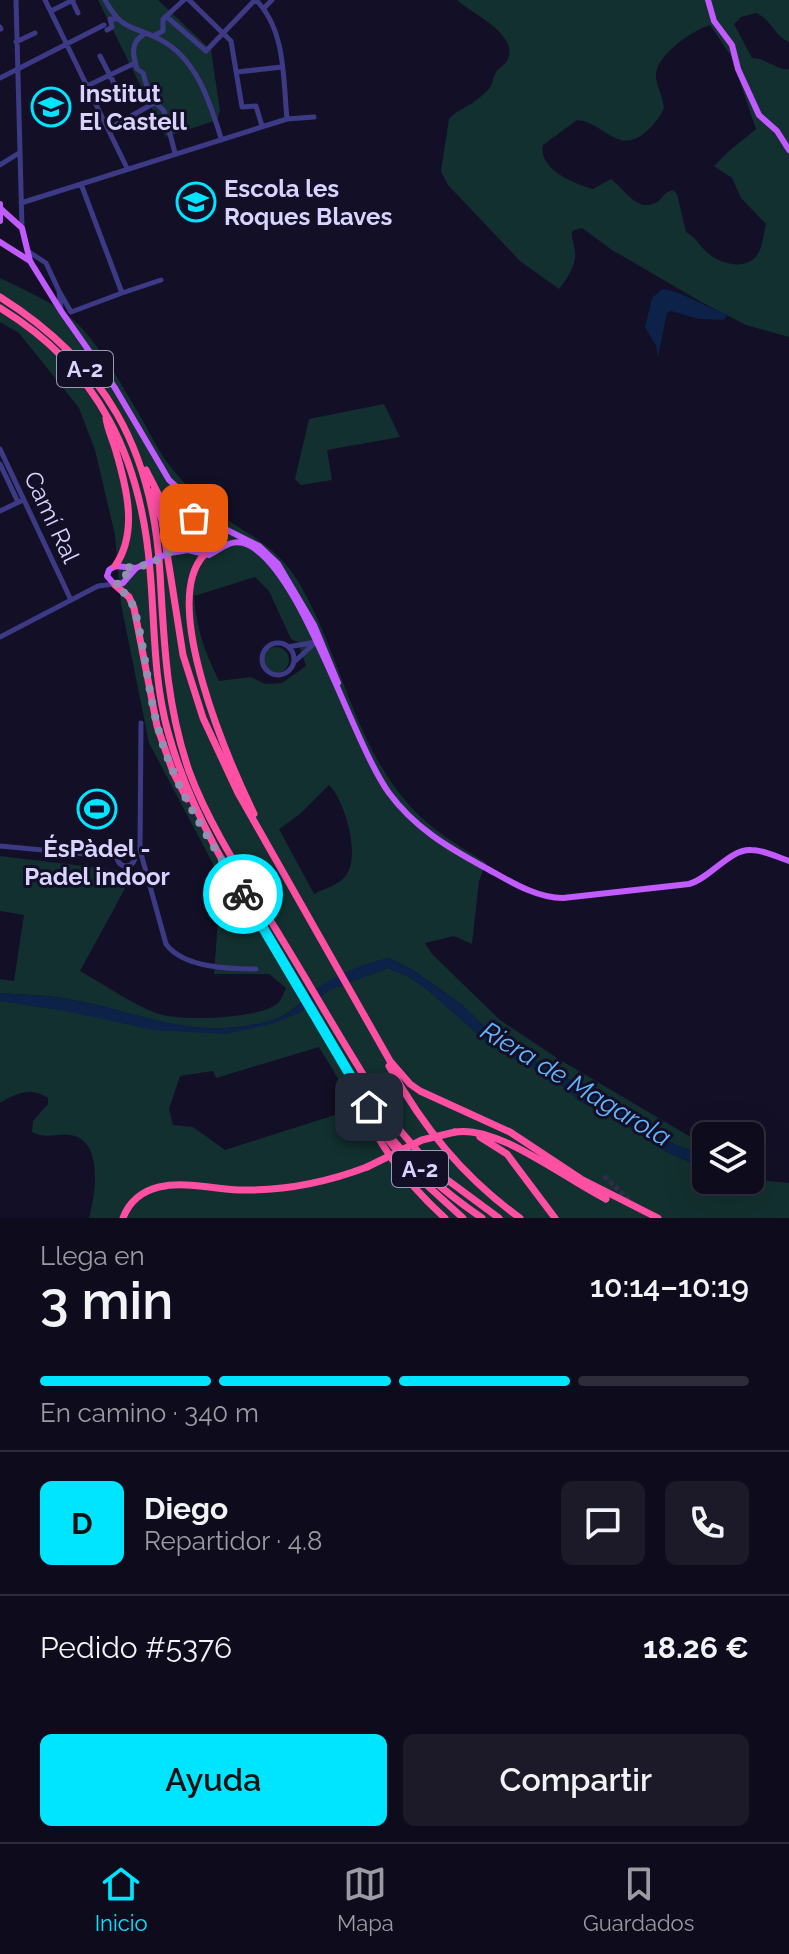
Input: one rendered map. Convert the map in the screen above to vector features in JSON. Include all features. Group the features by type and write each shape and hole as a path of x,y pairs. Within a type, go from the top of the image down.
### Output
{"highway":[{"name":"A-2","path":"0,297 46,330 85,369 126,429 142,465 156,535 167,690 190,772 216,827 390,1117 421,1156 446,1180 499,1218"},
{"name":"A-2","path":"0,308 58,352 91,391 117,432 142,501 151,573 157,686 175,758 204,830 330,1039 353,1083 387,1133 430,1179 482,1218"},
{"path":"106,415 121,470 129,526 119,566"},
{"path":"142,465 172,521 190,527"},
{"path":"146,478 162,521 183,655 203,718 238,793 404,1094 446,1153 476,1183 520,1218"},
{"path":"204,555 192,570 189,602 207,697 238,779 293,891"},
{"path":"115,585 129,597 134,608 157,726 173,772 204,830"},
{"path":"377,1043 398,1072 420,1091 510,1132 594,1187 655,1218"},
{"path":"353,1083 385,1149 415,1188 445,1218"},
{"path":"369,1107 400,1156 430,1189 463,1218"},
{"path":"123,1218 130,1204 138,1197 159,1187 179,1185 239,1190 302,1187 367,1167 422,1140 472,1131 495,1137 581,1187 655,1218"},
{"path":"455,1132 481,1137 498,1146 513,1161 555,1218"}],"main road":[{"path":"708,0 714,21 732,45 738,69 761,117 777,131 789,150"},
{"path":"1,206 0,223 13,221"},
{"path":"1,206 23,231 30,261 115,388 169,480 221,527 259,546 278,564 325,654 379,779 421,827 462,855 543,896 558,898 689,884 705,878 745,850 789,861"},
{"path":"8,247 17,245 23,231"},
{"path":"0,242 30,261"},
{"path":"186,498 194,512 189,544 193,551"},
{"path":"173,551 190,527 203,518 212,519"},
{"path":"220,548 224,535 221,527"},
{"path":"136,568 119,566 109,570 107,575 115,585 136,568 173,551 193,551 204,555 241,543 268,559 325,654"},
{"path":"119,566 126,573 126,579"}],"street":[{"path":"16,0 23,231"},
{"path":"45,0 127,168"},
{"path":"51,11 72,0 78,13"},
{"path":"105,0 119,19 144,34 160,39 180,55 199,81 221,138"},
{"path":"152,36 163,31 165,18 186,0 224,32 234,48 242,107 256,106 262,126"},
{"path":"165,18 206,51 255,0 264,8 279,42 287,119"},
{"path":"264,8 272,0"},
{"path":"0,78 104,25 112,27 110,19 119,19"},
{"path":"16,42 35,33"},
{"path":"144,34 135,42 135,62 137,69 143,73 150,97 164,111 175,153"},
{"path":"100,56 120,95"},
{"path":"89,85 135,62"},
{"path":"237,72 282,67"},
{"path":"110,128 156,102"},
{"path":"21,203 221,138 287,119 314,117"},
{"path":"0,165 19,153"},
{"path":"81,184 122,293"},
{"path":"13,221 20,214 21,203"},
{"path":"28,251 46,263 71,312 161,280"},
{"path":"59,291 61,311"},
{"name":"Camí Ral","path":"0,449 21,501"},
{"name":"Camí Ral","path":"0,464 71,600"},
{"path":"0,511 21,501"},
{"path":"0,637 98,586 107,575"},
{"path":"98,586 115,585"},
{"path":"308,642 312,628"},
{"path":"316,642 289,672 275,676 266,671 262,663 263,653 271,644 288,647 316,642"},
{"path":"288,647 294,663"},
{"path":"310,649 325,654"},
{"path":"141,723 139,844 168,948 219,969 256,969"},
{"path":"0,846 117,857"}],"green space":[{"path":"98,0 158,0 211,50 220,111 217,120 166,137"},
{"path":"457,0 789,0 789,42 756,13 741,17 734,24 752,58 789,69 789,337 746,325 703,303 612,250 582,228 572,231 574,261 559,289 520,261 448,185 441,171 449,119 489,89 496,72 507,61 509,51 507,42 493,26","holes":["710,25 731,56 756,129 714,166 732,178 741,198 766,224 760,250 750,261 729,264 706,251 686,232 677,194 673,190 657,202 643,205 611,179 593,189 559,174 546,161 543,145 577,120 596,126 620,140 637,138 648,130 664,108 657,69 668,53 694,32"]},
{"path":"0,278 44,300 79,325 107,362 178,476 208,506 269,548 290,569 313,610 374,754 390,780 426,822 486,863 479,881 472,944 454,936 425,943 432,954 500,1020 557,1058 692,1138 692,1151 669,1142 615,1104 540,1064 485,1027 461,1004 416,972 389,958 326,983 277,1019 240,1027 191,1027 64,998 0,993 0,979 14,981 24,915 0,911 0,856 134,872 80,971 146,1009 182,1018 236,1016 277,1004 286,988 269,974 214,974 221,879 149,743 121,604 115,535 95,450 79,408 19,333 0,322","holes":["255,577 269,591 291,639 298,642 306,666 282,683 265,684 251,677 219,681 202,640 194,596","329,785 349,828 351,865 340,881 314,894 279,829 300,814"]},
{"path":"384,404 400,437 327,450 332,480 301,485 295,479 309,419"},
{"path":"276,647 285,651 289,660 285,669 276,673 267,669 263,660 267,651"},
{"path":"388,968 408,976 488,1043 558,1082 581,1102 617,1119 667,1152 692,1163 692,1194 764,1194 764,1180 789,1183 789,1218 89,1218 95,1170 88,1147 80,1139 69,1135 46,1136 32,1132 33,1121 48,1104 48,1098 42,1095 24,1093 0,1103 0,1001 225,1034 299,1013 329,990","holes":["319,1047 351,1100 341,1113 225,1150 193,1127 173,1125 169,1109 180,1076 213,1071 216,1078"]}],"water":[{"path":"662,289 728,314 724,320 699,319 671,311 667,313 658,357 656,346 645,327 652,298"},
{"name":"Riera de Magarola","path":"389,958 416,972 461,1004 485,1027 540,1064 615,1104 669,1142 692,1151 692,1163 667,1152 617,1119 581,1102 558,1082 488,1043 428,990 408,976 388,968 329,990 299,1013 272,1024 225,1034 153,1030 66,1011 0,1001 0,993 55,997 191,1027 240,1027 277,1019 334,978 365,964"}],"tunnel":[{"path":"604,1176 632,1203"}],"way so far":[{"path":"194,518 176,550 136,568 123,567 126,579 122,584 115,585 129,597 134,608 157,726 173,772 198,822 243,894"}],"place":[{"name":"Institut El Castell","path":"51,107"},
{"name":"Escola les Roques Blaves","path":"196,202"},
{"name":"ÉsPàdel - Padel indoor","path":"97,809"}],"route":[{"path":"243,894 369,1107"}]}
